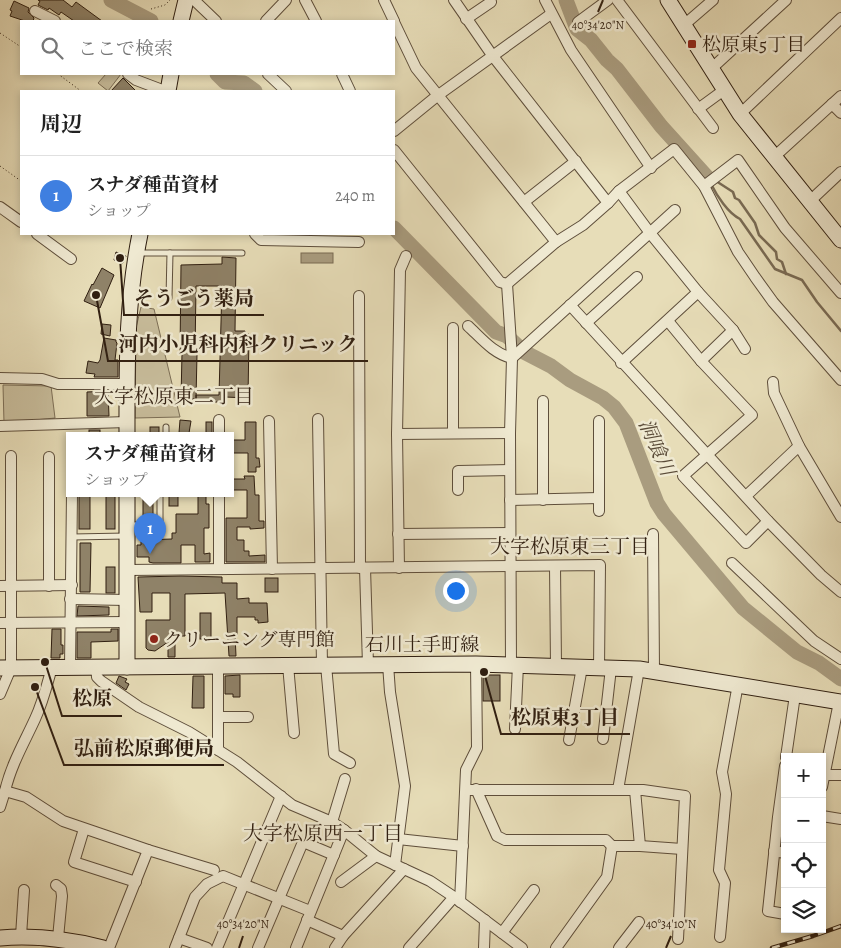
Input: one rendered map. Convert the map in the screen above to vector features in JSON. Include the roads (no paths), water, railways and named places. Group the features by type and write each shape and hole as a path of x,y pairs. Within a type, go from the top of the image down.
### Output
{"main road":[{"path":"181,20 186,0"},
{"path":"668,0 740,114 841,240"},
{"path":"167,90 171,75"},
{"path":"127,429 128,318 140,235"},
{"path":"127,497 127,667"},
{"name":"石川土手町線","path":"5,668 476,664 639,669 840,702"},
{"path":"0,938 21,936 103,948"}],"street":[{"path":"194,0 215,20"},
{"path":"267,20 286,0"},
{"path":"305,0 315,20"},
{"path":"384,0 394,20"},
{"path":"454,0 492,55 608,204"},
{"path":"545,0 571,50 651,168"},
{"path":"578,22 596,3 608,0"},
{"path":"617,0 713,128"},
{"path":"684,25 713,0"},
{"path":"711,69 786,0"},
{"path":"466,19 491,2"},
{"path":"35,10 53,20"},
{"path":"395,131 437,96 551,14"},
{"path":"740,114 841,18"},
{"path":"395,23 416,68 556,242"},
{"path":"129,75 136,80 164,90"},
{"path":"269,75 285,90"},
{"path":"342,75 350,90"},
{"path":"698,109 724,90"},
{"path":"774,157 841,96"},
{"path":"832,104 841,113"},
{"path":"507,284 556,242 583,225 608,204 619,191 674,149 704,186 746,265 773,302 841,380"},
{"path":"395,151 500,282 507,284"},
{"path":"704,186 738,160 785,228 841,293"},
{"path":"524,202 576,161"},
{"path":"810,201 841,172"},
{"path":"619,191 698,292 733,330 745,349"},
{"path":"0,207 20,221"},
{"path":"512,358 676,210"},
{"path":"38,235 72,258"},
{"path":"256,235 261,240 324,238 359,242"},
{"path":"399,568 397,434 400,270 406,256"},
{"path":"586,323 637,277"},
{"path":"507,284 512,358 510,534 515,665 514,729"},
{"path":"622,363 698,292"},
{"path":"359,296 362,568 368,664"},
{"path":"570,305 768,521 821,575 841,592"},
{"path":"668,321 701,361 752,415 683,476 746,543 768,521"},
{"path":"468,326 492,349 512,358"},
{"path":"453,328 453,433"},
{"path":"701,361 733,330"},
{"path":"0,378 42,380 58,384 127,384"},
{"path":"773,382 774,393 799,446 841,517"},
{"path":"542,500 543,400"},
{"path":"318,419 320,569 324,665 334,754 350,764"},
{"path":"219,420 219,432"},
{"path":"269,421 272,569"},
{"path":"600,421 600,511"},
{"path":"0,426 127,429"},
{"path":"397,434 510,433"},
{"path":"746,496 799,446"},
{"path":"0,694 5,668 5,586 11,456"},
{"path":"49,458 49,586"},
{"path":"458,490 458,470 510,470"},
{"path":"70,667 72,497"},
{"path":"219,497 219,569"},
{"path":"510,500 599,498"},
{"path":"398,534 510,534"},
{"path":"653,534 654,671"},
{"path":"732,563 814,641 841,659"},
{"path":"127,570 600,565 605,668 603,739"},
{"path":"555,566 556,666"},
{"path":"5,586 72,585"},
{"path":"70,599 127,600"},
{"path":"5,623 127,622"},
{"path":"335,948 400,867 398,839 405,786 390,692 388,664"},
{"path":"476,664 477,748 466,770 471,789 497,836 505,840 606,840 612,846 640,846 682,850"},
{"path":"288,665 294,733"},
{"path":"218,666 218,750"},
{"path":"0,807 14,761 36,717 52,667"},
{"path":"96,667 97,677 101,681 138,707 189,732 218,750 292,805 332,822 376,856 430,881 522,948"},
{"path":"569,740 582,667"},
{"path":"618,790 639,669"},
{"path":"720,937 725,883 720,870 726,794 722,772 738,684"},
{"path":"787,753 795,695"},
{"path":"826,770 840,702"},
{"path":"218,717 248,717"},
{"path":"826,775 841,775"},
{"path":"332,822 345,779"},
{"path":"471,789 635,790 685,796 678,939"},
{"path":"409,948 457,899 471,789"},
{"path":"635,790 640,846"},
{"path":"5,791 26,797 63,821 84,829 214,870"},
{"path":"217,948 281,796"},
{"path":"826,817 841,819"},
{"path":"781,818 779,852 768,911 781,913"},
{"path":"84,829 74,862 136,882"},
{"path":"296,948 344,830"},
{"path":"398,839 463,846"},
{"path":"258,948 303,842 334,855"},
{"path":"556,948 608,877 612,846"},
{"path":"109,948 148,850"},
{"path":"341,882 376,856"},
{"path":"175,948 195,897 207,884 223,876 279,898 344,936"},
{"path":"56,885 61,889 62,896 60,942"},
{"path":"21,936 24,890"},
{"path":"502,933 534,890"},
{"path":"484,948 485,920"},
{"path":"623,947 639,922"},
{"path":"179,938 207,948"}],"lane":[{"path":"136,253 242,253"},
{"path":"169,298 170,253"},
{"path":"166,427 166,432"},
{"path":"72,537 160,525 160,497"}],"waterway":[{"name":"洞喰川","path":"111,0 149,20"},
{"path":"566,0 577,29 591,40 617,69 661,126 707,177"},
{"name":"洞喰川","path":"218,75 225,82 244,83 254,90"},
{"path":"716,181 733,192 735,198 739,200 755,223 759,235 776,252 777,259 782,262 786,274"},
{"path":"711,184 727,208 740,219 775,269 802,280 841,331"},
{"name":"洞喰川","path":"395,229 496,332 507,336 524,352 551,366 570,380 603,398 614,407 626,423 657,503 664,514 743,608 797,652 819,663 841,679"}],"railway":[{"path":"772,948 841,926"}],"place":[{"name":"松原東5丁目","path":"692,44"},
{"name":"そうごう薬局","path":"120,258"},
{"name":"河内小児科内科クリニック","path":"96,295"},
{"name":"スナダ種苗資材","path":"150,554"},
{"name":"クリーニング専門館","path":"154,639"},
{"name":"松原","path":"45,662"},
{"name":"松原東3丁目","path":"484,672"},
{"name":"弘前松原郵便局","path":"35,687"}],"district":[{"name":"大字松原東二丁目","path":"174,396"},
{"name":"大字松原東三丁目","path":"570,546"},
{"name":"大字松原西一丁目","path":"323,833"}]}
